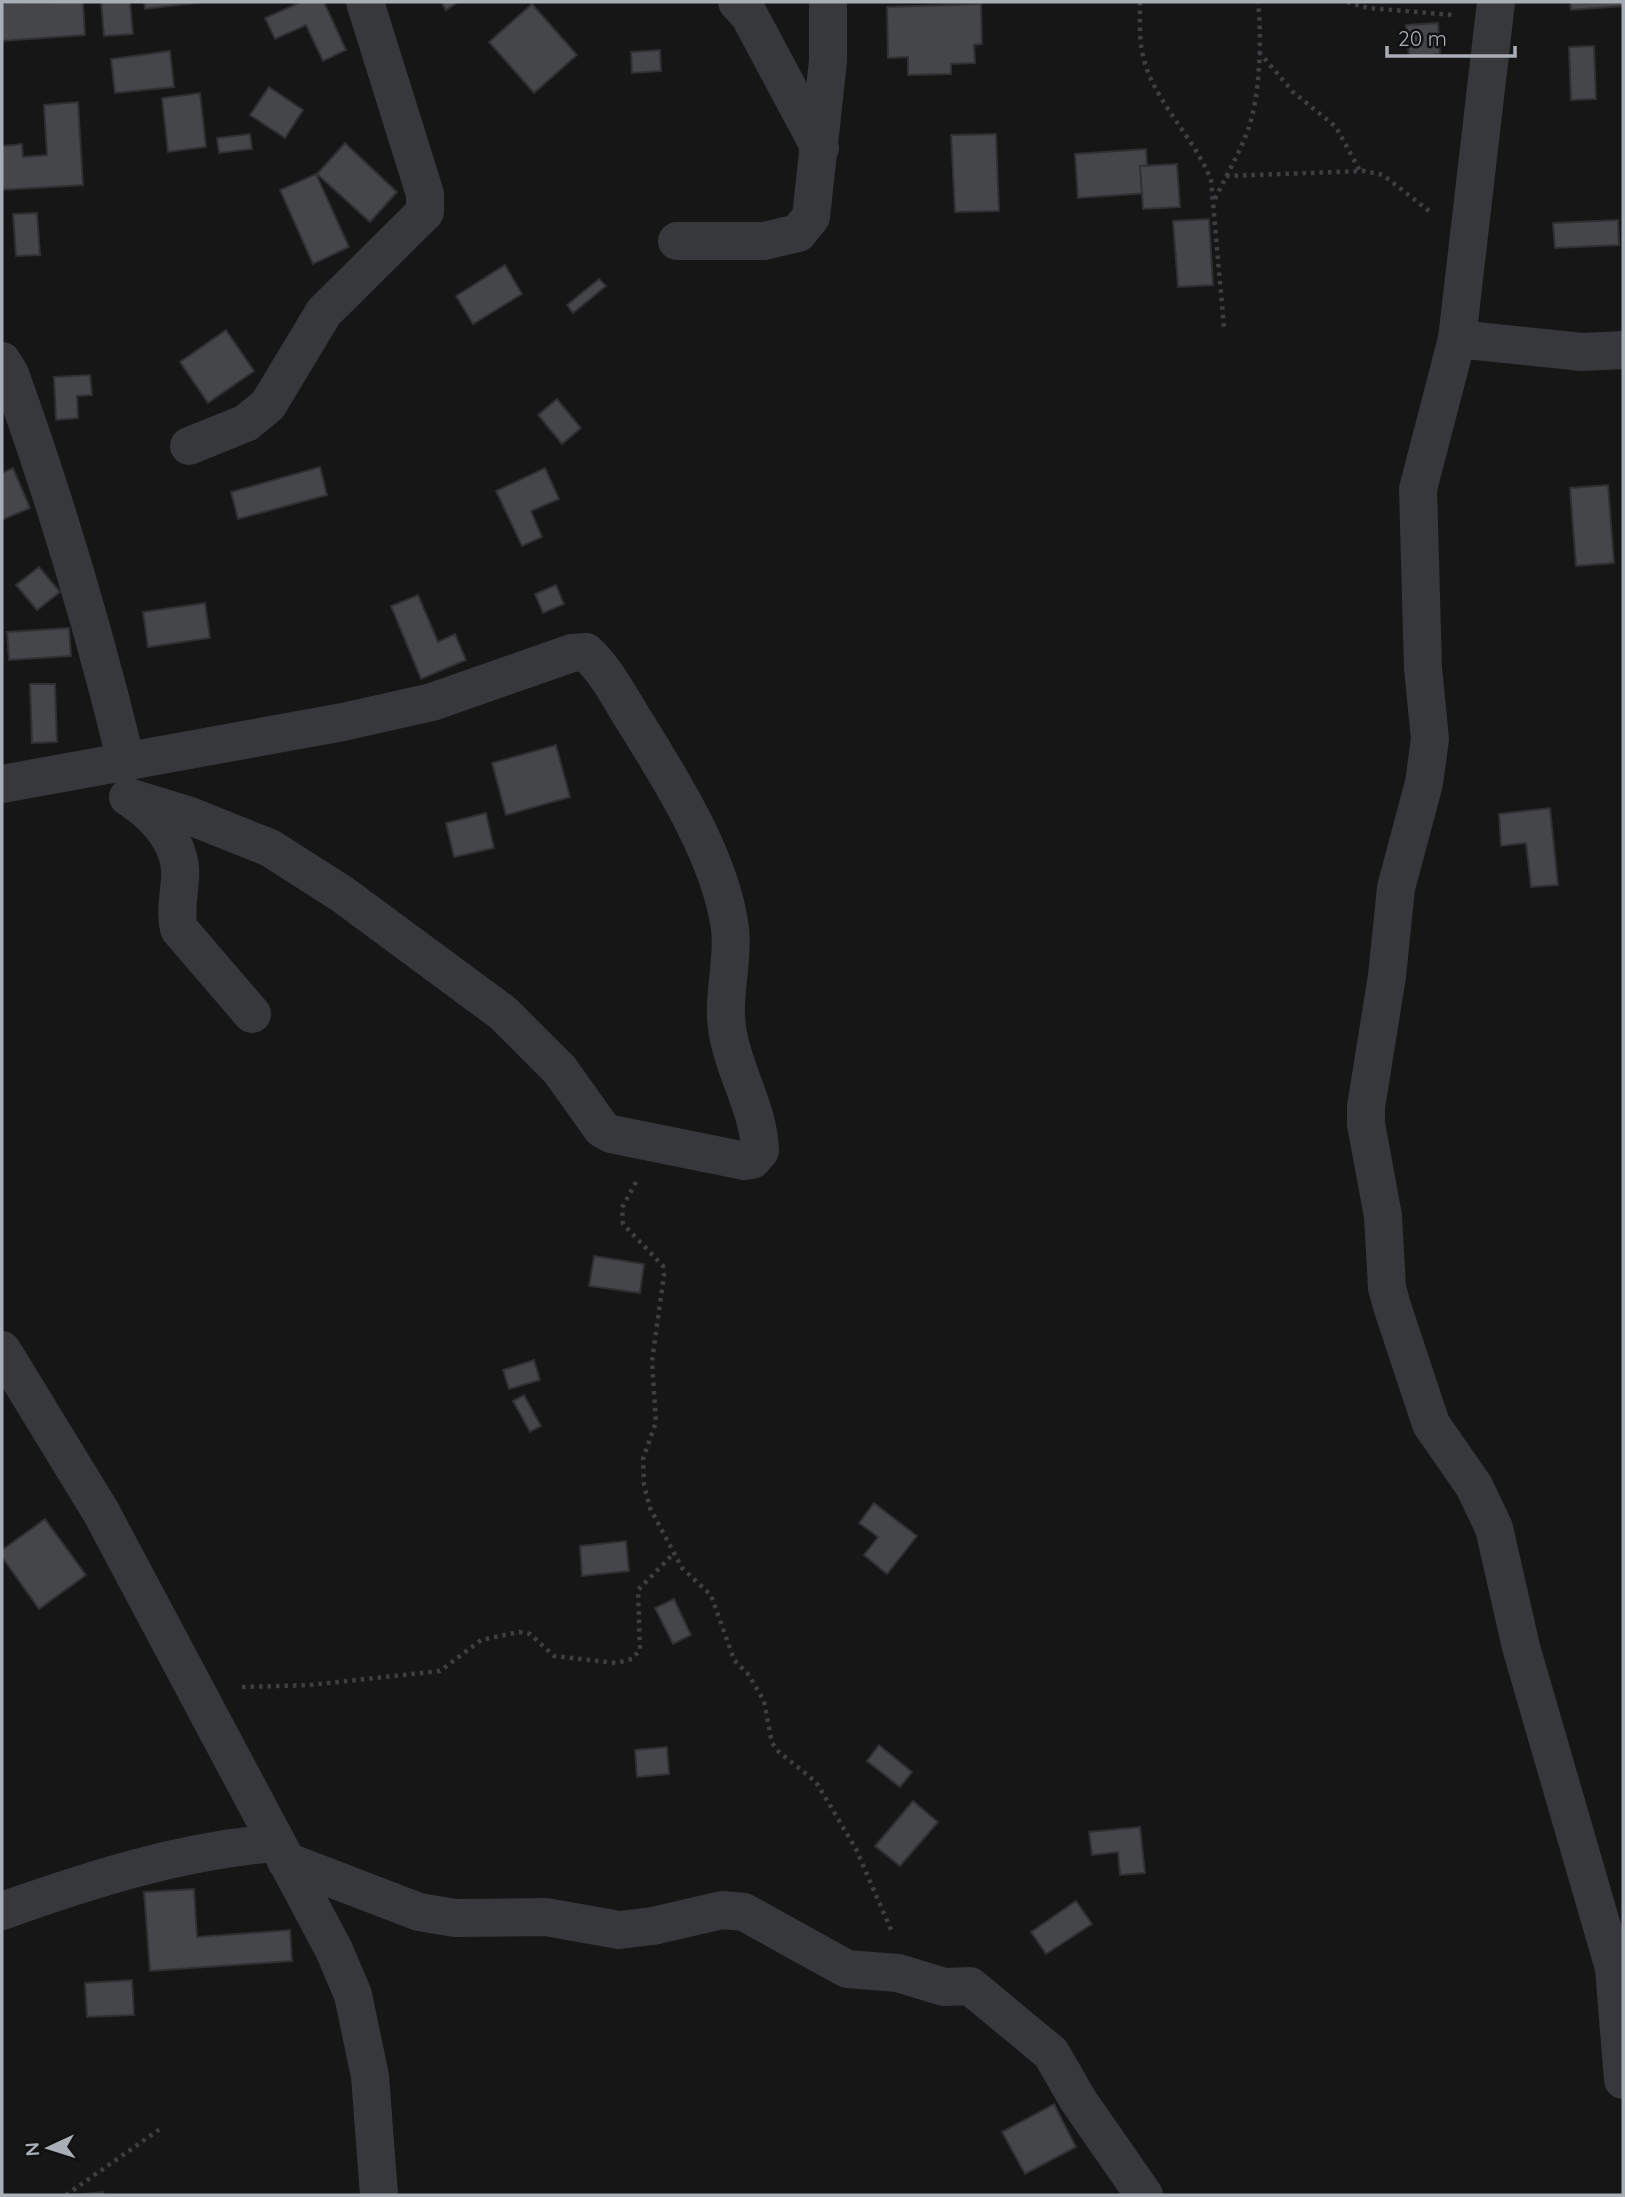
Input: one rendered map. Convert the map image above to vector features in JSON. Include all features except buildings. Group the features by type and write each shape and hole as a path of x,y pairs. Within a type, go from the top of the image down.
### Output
{"street":[{"path":"188,446 246,423 268,405 324,312 425,212 425,194 365,2"},
{"path":"737,2 749,15 820,148"},
{"path":"677,241 764,241 798,233 811,217 828,61 828,2"},
{"path":"1496,10 1457,339 1418,489 1423,668 1430,740 1424,783 1396,888 1366,1124 1378,1183 1387,1288 1432,1424 1474,1486 1494,1528 1521,1647 1614,1968 1623,2080"},
{"path":"1457,339 1582,352 1623,350"},
{"path":"2,361 15,386 98,645 115,775 157,821 180,862 177,916 180,929 252,1014"},
{"path":"2,784 115,775 432,702 572,653 589,654 676,788 721,884 731,947 725,1020 736,1068 760,1130 760,1151 752,1160 745,1161 622,1136 602,1129 560,1070 503,1013 342,894 270,848 190,816 115,775"},
{"path":"2,1350 101,1513 316,1913 353,1995 370,2076 379,2195"},
{"path":"2,1911 93,1878 177,1855 281,1852 419,1912 439,1916 546,1917 619,1930 722,1910 744,1912 847,1969 898,1973 944,1987 967,1985 976,1989 1051,2053 1078,2100 1143,2195"}],"path":[{"path":"1140,2 1142,52 1148,72 1202,158 1211,180 1224,328"},
{"path":"1214,201 1250,121 1261,23 1258,2"},
{"path":"1347,2 1368,8 1496,10"},
{"path":"1258,51 1293,92 1336,127 1360,171"},
{"path":"1226,176 1360,171 1383,175 1424,206 1468,248"},
{"path":"622,1136 636,1180 622,1208 624,1224 663,1266 664,1275 652,1361 656,1422 643,1459 644,1485 650,1508 682,1568 711,1595 734,1660 748,1674 764,1701 772,1743 816,1782 856,1849 911,1978"},
{"path":"237,1687 310,1685 440,1671 481,1640 519,1632 530,1634 554,1656 625,1662 640,1650 638,1590 673,1554"},
{"path":"66,2195 160,2129"}]}
